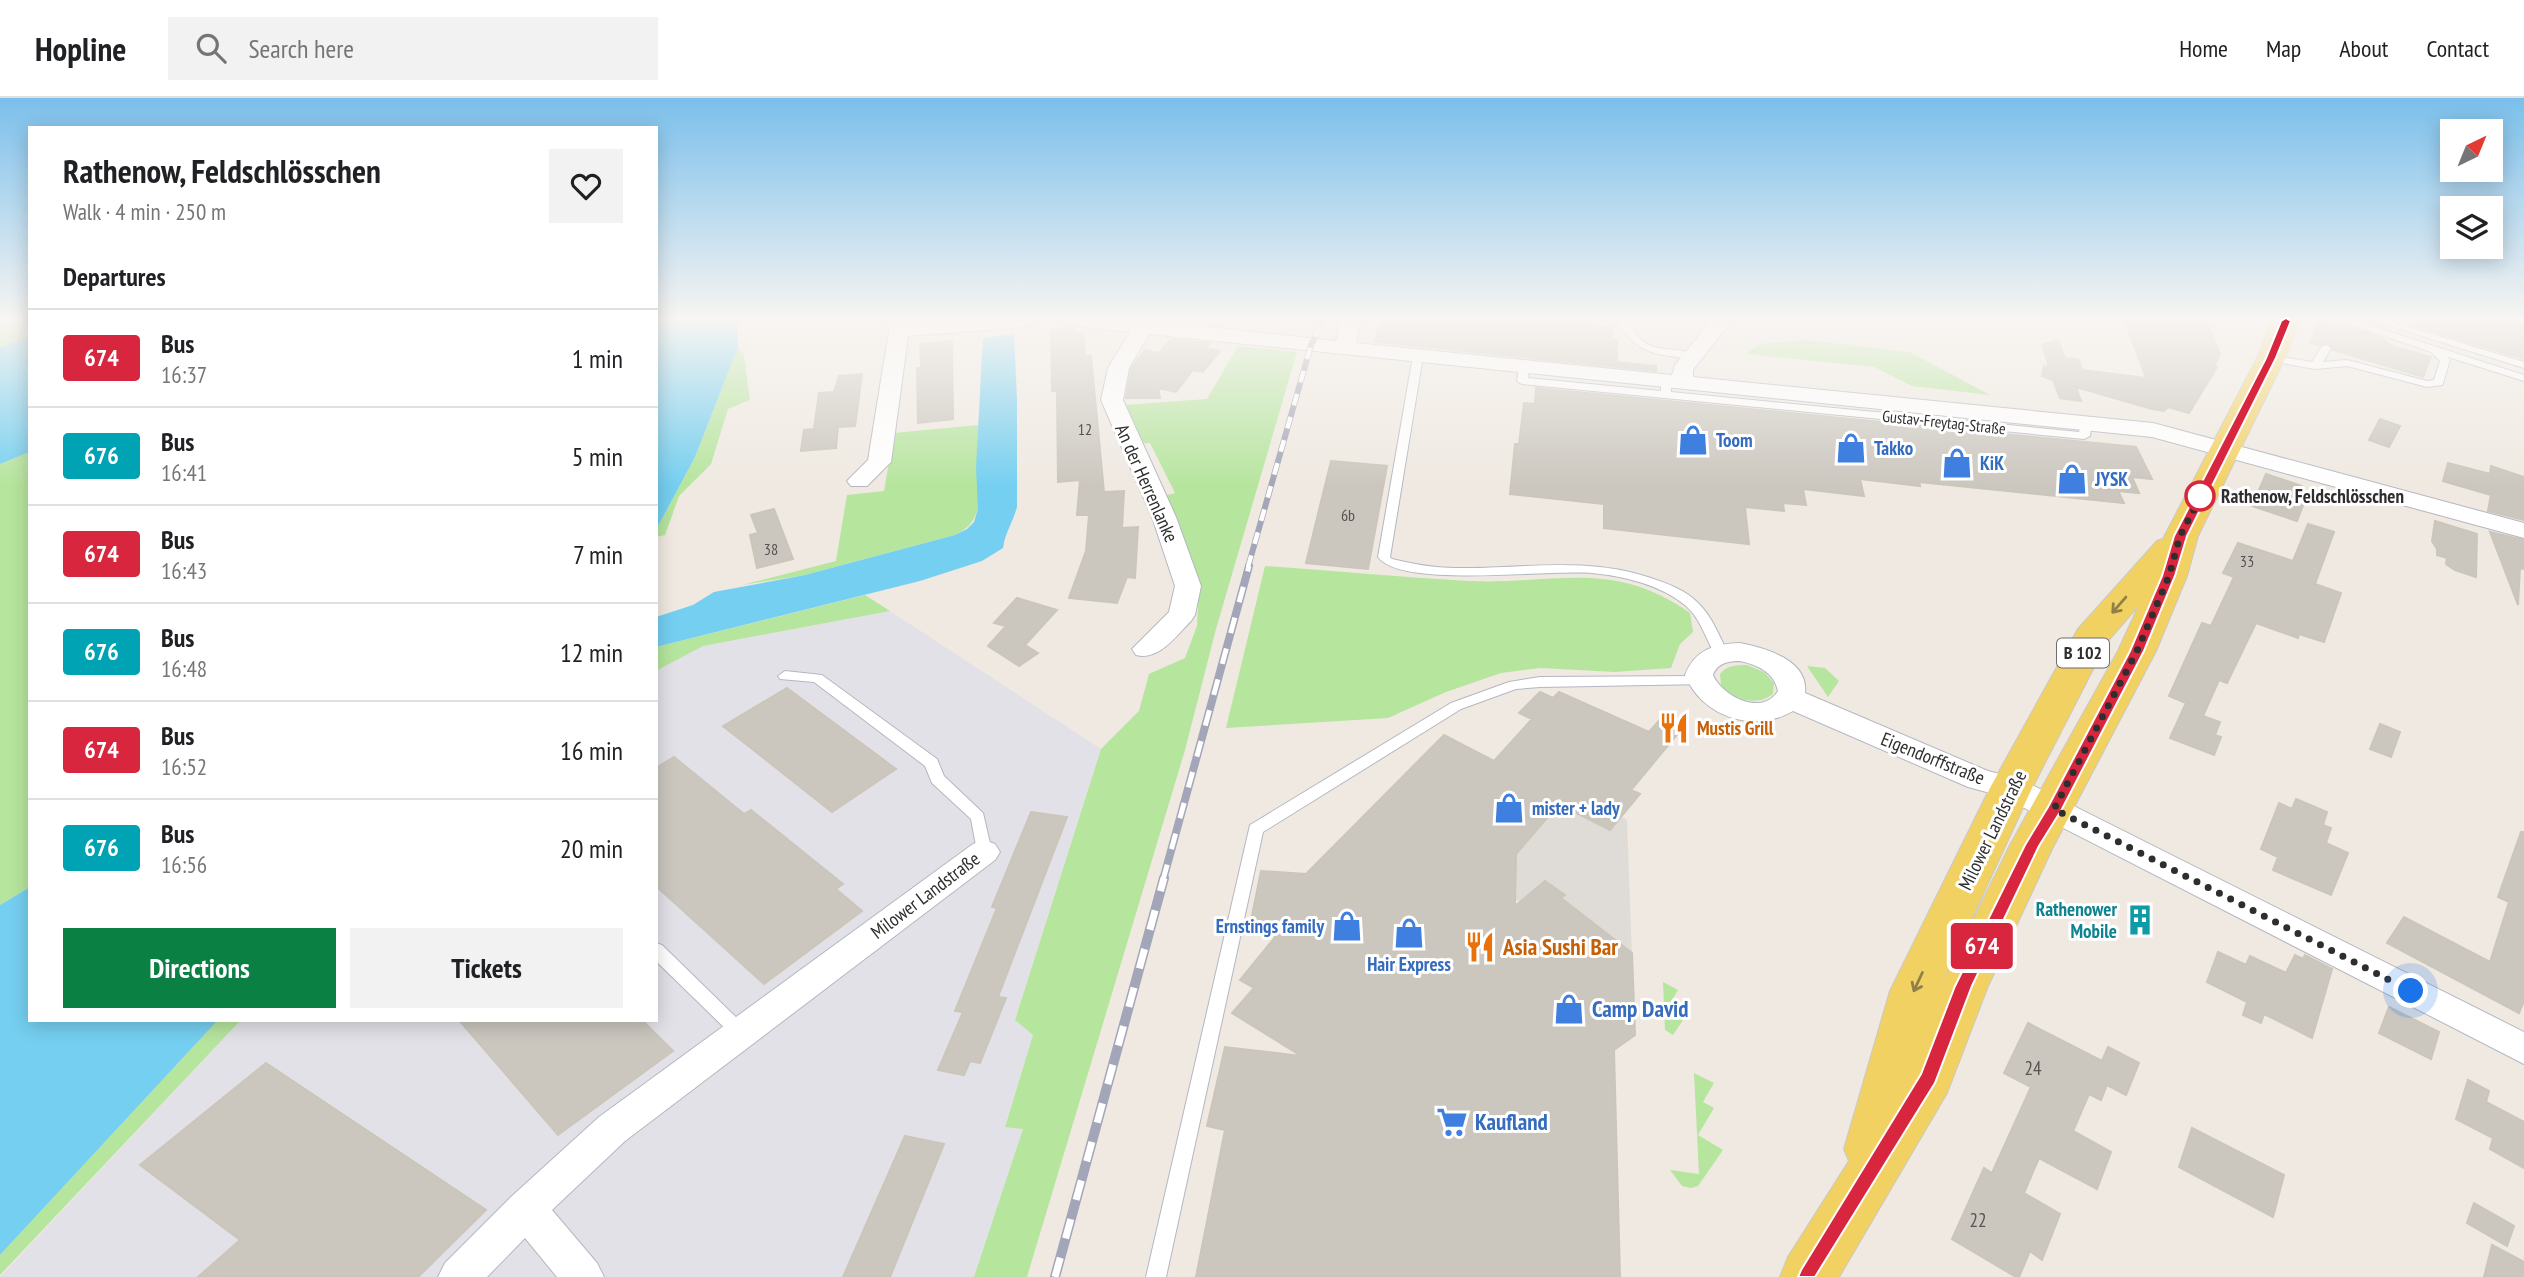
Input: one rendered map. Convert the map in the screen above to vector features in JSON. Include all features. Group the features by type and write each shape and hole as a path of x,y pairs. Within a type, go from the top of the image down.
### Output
{"main road":[{"name":"Milower Landstraße","path":"1808,1277 1929,1077 1964,986 2027,855 2137,651 2169,576 2180,536 2261,376"},
{"name":"Milower Landstraße","path":"1857,1199 1914,991 2011,788 2091,637 2180,536"}],"street":[{"path":"859,481 878,462 891,376"},
{"name":"An der Herrenlanke","path":"1114,376 1111,387 1117,418 1164,517 1188,586 1182,615 1146,649"},
{"name":"Gustav-Freytag-Straße","path":"1594,376 1671,386 2153,430 2224,447 2524,531"},
{"path":"1671,386 1677,376"},
{"path":"1721,653 1749,654 1776,665 1788,678 1792,691 1790,698 1778,708 1748,712 1719,702 1707,692 1699,675 1703,664 1721,653"},
{"name":"Eigendorffstraße","path":"1790,698 1979,779 2011,788 2524,1049"},
{"name":"Milower Landstraße","path":"459,1277 526,1209 612,1129 984,852"},
{"path":"526,1209 583,1277"}],"lane":[{"path":"1415,376 1384,557 1388,562 1433,570 1593,567 1623,573 1680,595 1697,608 1721,653"},
{"path":"2402,376 2427,384 2438,383 2440,376"},
{"name":"Milower Landstraße","path":"785,676 817,678 932,763 937,779 978,817 984,852"},
{"path":"1156,1277 1256,829 1456,706 1514,685 1540,682 1700,681"},
{"path":"658,952 741,1033"}],"shaded area":[{"path":"890,611 1101,749 1015,1019 1033,1035 1005,1126 1023,1129 974,1277 0,1277 239,1022 658,1022 658,670 703,646"},
{"path":"1555,795 1613,812 1627,820 1632,958 1623,957 1541,903 1504,899 1506,851"}],"green space":[{"path":"727,376 747,376 750,400 728,409 711,464 679,496 665,535 658,537 658,526 695,457"},
{"path":"1220,376 1290,376 1216,629 1185,750 1027,1277 974,1277 1023,1129 1005,1127 1033,1035 1015,1020 1101,749 1139,711 1149,674 1185,658 1197,626 1199,589 1164,496 1175,493 1150,443 1139,444 1125,405 1207,399"},
{"path":"1892,376 1955,376 1990,395 1912,386"},
{"path":"978,425 978,509 972,522 963,530 955,535 805,575 742,585 836,561 847,495 884,491 894,433"},
{"path":"28,453 28,888 0,905 0,464"},
{"path":"1265,566 1468,581 1555,578 1608,580 1634,585 1662,596 1690,613 1693,632 1680,644 1671,668 1615,672 1540,668 1501,673 1446,692 1388,718 1226,728"},
{"path":"865,595 890,611 703,646 658,670 658,647"},
{"path":"1747,665 1764,672 1774,683 1773,694 1759,700 1745,700 1732,695 1721,685 1720,674 1723,671 1732,666"},
{"path":"1807,666 1825,668 1839,681 1828,697"},
{"path":"1663,982 1678,990 1667,1008 1685,1017 1673,1035 1665,1030"},
{"path":"216,1022 239,1022 0,1275 0,1255"},
{"path":"1694,1073 1714,1083 1703,1102 1714,1108 1698,1135 1723,1150 1698,1186 1691,1188 1682,1186 1670,1170 1699,1174"}],"water":[{"path":"0,376 28,376 28,453 0,464"},
{"path":"658,376 727,376 695,457 658,526"},
{"path":"981,376 1016,376 1017,507 1003,548 982,561 920,581 658,646 658,616 693,605 714,592 805,575 955,535 967,529 974,522 978,509 976,467"},
{"path":"28,888 28,1022 216,1022 0,1255 0,905"}],"building":[{"path":"839,376 862,376 855,426 838,427 836,448 801,451 804,430 814,429 819,393 834,392"},
{"path":"917,376 952,376 953,419 918,423"},
{"path":"1052,376 1093,376 1104,492 1124,491 1122,528 1138,527 1135,578 1127,577 1117,603 1069,598 1086,551 1089,515 1077,515 1080,480 1058,482 1057,391 1052,391"},
{"path":"1130,376 1188,376 1176,392 1158,388 1160,398 1126,398"},
{"path":"2042,376 2130,376 2146,378 2145,376 2212,376 2189,413 2168,407 2164,411 2152,409 2076,387 2081,401 2060,398 2053,380"},
{"path":"1536,388 2136,447 2152,479 2132,477 2139,493 2118,491 2124,503 1919,482 1920,486 1860,479 1864,496 1803,489 1806,505 1783,503 1784,511 1745,507 1749,544 1604,528 1604,504 1510,494 1515,444 1519,444 1524,403 1535,404"},
{"path":"2380,419 2400,426 2389,447 2369,440"},
{"path":"1331,461 1387,466 1368,569 1306,563"},
{"path":"2448,463 2490,474 2491,466 2524,477 2524,520 2488,511 2491,495 2443,481"},
{"path":"2266,474 2302,486 2299,492 2307,495 2297,521 2252,506"},
{"path":"774,509 793,559 757,568 750,535 758,533 751,515"},
{"path":"2435,521 2477,534 2476,577 2455,570 2446,564 2447,558 2437,555 2432,541"},
{"path":"2308,524 2334,532 2315,584 2341,593 2324,642 2299,634 2298,638 2256,623 2227,683 2219,680 2203,716 2220,722 2215,735 2221,737 2214,755 2170,738 2186,703 2169,696 2202,623 2211,626 2234,577 2223,573 2238,543 2293,561"},
{"path":"2490,532 2524,540 2524,569 2520,568 2518,605"},
{"path":"1017,598 1057,610 1025,645 1038,653 1019,666 988,646 1006,626 994,623"},
{"path":"787,688 896,769 832,812 723,726"},
{"path":"1540,692 1553,698 1559,692 1649,732 1664,715 1685,725 1631,790 1640,794 1610,830 1559,804 1516,854 1515,906 1545,881 1565,895 1561,898 1632,953 1635,1035 1614,1050 1620,1277 1196,1277 1225,1130 1207,1126 1225,1047 1301,1056 1232,1013 1254,988 1240,980 1276,936 1249,930 1261,871 1306,874 1444,735 1494,761 1532,719 1519,713"},
{"path":"2380,724 2400,732 2391,757 2370,749"},
{"path":"674,757 744,814 751,810 843,884 836,889 862,911 764,984 658,888 658,767"},
{"path":"2296,799 2327,812 2323,825 2331,828 2326,843 2348,853 2331,895 2273,870 2278,857 2261,849 2279,803 2292,809"},
{"path":"1031,812 1067,817 998,997 1006,998 980,1063 970,1061 964,1075 938,1070 963,1012 955,1011 997,908 992,907"},
{"path":"2521,832 2524,832 2524,1001 2519,1013 2387,943 2404,917 2490,962 2509,902 2498,897"},
{"path":"2218,952 2246,965 2250,956 2286,973 2295,955 2303,959 2305,955 2332,969 2312,1038 2264,1014 2261,1023 2243,1015 2247,1002 2207,982"},
{"path":"2389,1007 2439,1032 2431,1059 2379,1033"},
{"path":"461,1022 644,1022 673,1051 558,1135"},
{"path":"2028,1023 2102,1061 2108,1047 2139,1063 2126,1095 2107,1085 2101,1100 2089,1094 2073,1131 2111,1152 2097,1189 2039,1158 2024,1193 2060,1214 2042,1260 2030,1251 2019,1277 2016,1277 1952,1239 1984,1168 1992,1173 2031,1087 2004,1073"},
{"path":"266,1063 486,1210 418,1277 198,1277 240,1240 140,1165"},
{"path":"2468,1080 2489,1091 2486,1102 2524,1122 2524,1168 2490,1149 2493,1138 2456,1119"},
{"path":"2192,1128 2284,1175 2273,1217 2179,1167"},
{"path":"905,1136 944,1144 890,1277 843,1277"},
{"path":"2474,1203 2514,1226 2507,1246 2467,1223"},
{"path":"2492,1245 2524,1262 2524,1277 2484,1277"}],"railway":[{"path":"1248,567 1302,376"},
{"path":"1163,880 1249,566"},
{"path":"1055,1277 1164,878"}],"bus line":[{"name":"674","path":"1808,1277 1929,1077 1964,986 2007,895 2137,651 2169,576 2180,536 2262,376"}],"place":[{"name":"Toom","path":"1693,440"},
{"name":"Takko","path":"1851,448"},
{"name":"KiK","path":"1957,463"},
{"name":"JYSK","path":"2072,479"},
{"name":"Rathenow, Feldschlösschen","path":"2200,496"},
{"name":"Mustis Grill","path":"1674,728"},
{"name":"mister + lady","path":"1509,808"},
{"name":"Rathenower Mobile","path":"2140,920"},
{"name":"Ernstings family","path":"1347,926"},
{"name":"Hair Express","path":"1409,933"},
{"name":"Asia Sushi Bar","path":"1480,947"},
{"name":"Camp David","path":"1569,1009"},
{"name":"Kaufland","path":"1452,1122"}],"route":[{"path":"2200,496 2203,492 2180,536 2169,576 2137,651 2054,809 2411,991"}]}
